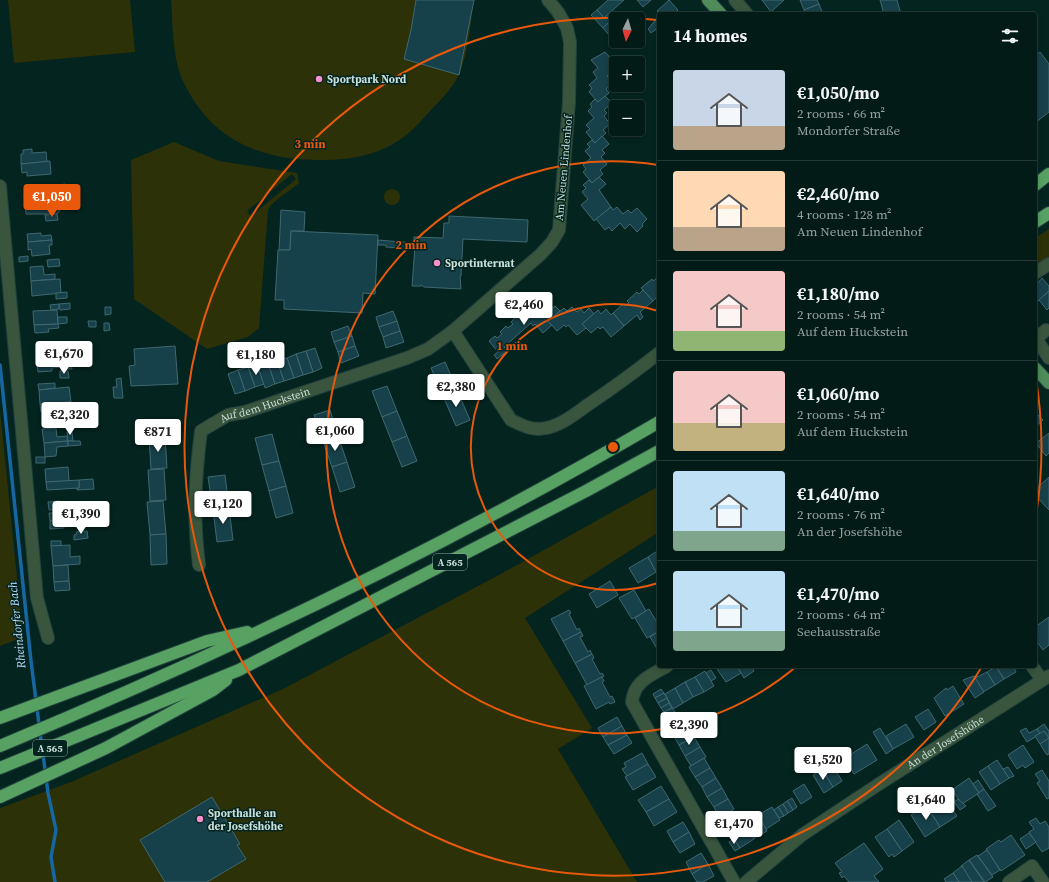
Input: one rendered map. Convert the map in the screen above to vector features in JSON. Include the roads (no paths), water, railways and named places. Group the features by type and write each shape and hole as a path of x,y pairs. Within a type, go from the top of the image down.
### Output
{"highway":[{"path":"1037,183 1049,174"},
{"path":"1037,190 1049,182"},
{"path":"1037,221 1049,213"},
{"name":"A 565","path":"0,746 88,709 272,626 384,572 483,520 657,423"},
{"name":"A 565","path":"0,768 101,728 239,670 586,491 657,452"},
{"path":"0,718 207,641 272,626"},
{"path":"1,796 106,748 213,690 239,670"}],"main road":[{"path":"708,0 719,12"},
{"path":"1037,370 1049,383"}],"street":[{"name":"Am Neuen Lindenhof","path":"453,331 552,242 559,230 570,86 570,42 567,28 558,12 548,0"},
{"path":"721,12 733,0 745,12"},
{"path":"0,186 37,598 48,638"},
{"path":"1037,272 1049,264"},
{"path":"1037,338 1046,330"},
{"path":"453,331 512,420 522,426 534,429 547,428 565,421 616,386 657,355"},
{"name":"Auf dem Huckstein","path":"199,565 194,497 201,431 228,416 245,412 407,358 428,349 453,331"},
{"path":"1037,340 1049,358"},
{"path":"663,668 640,681 634,690 632,702 734,882"},
{"path":"1034,668 1046,678"},
{"name":"An der Josefshöhe","path":"746,882 802,835 866,792 1046,678"},
{"path":"1009,882 1032,866 1044,882"}],"waterway":[{"name":"Rheindorfer Bach","path":"0,365 31,661 42,748"},
{"name":"Rheindorfer Bach","path":"43,754 48,793 56,830 51,857 55,882"}],"place":[{"name":"Sportpark Nord","path":"319,79"},
{"name":"Sportinternat","path":"437,263"},
{"name":"Sporthalle an der Josefshöhe","path":"200,819"}]}
